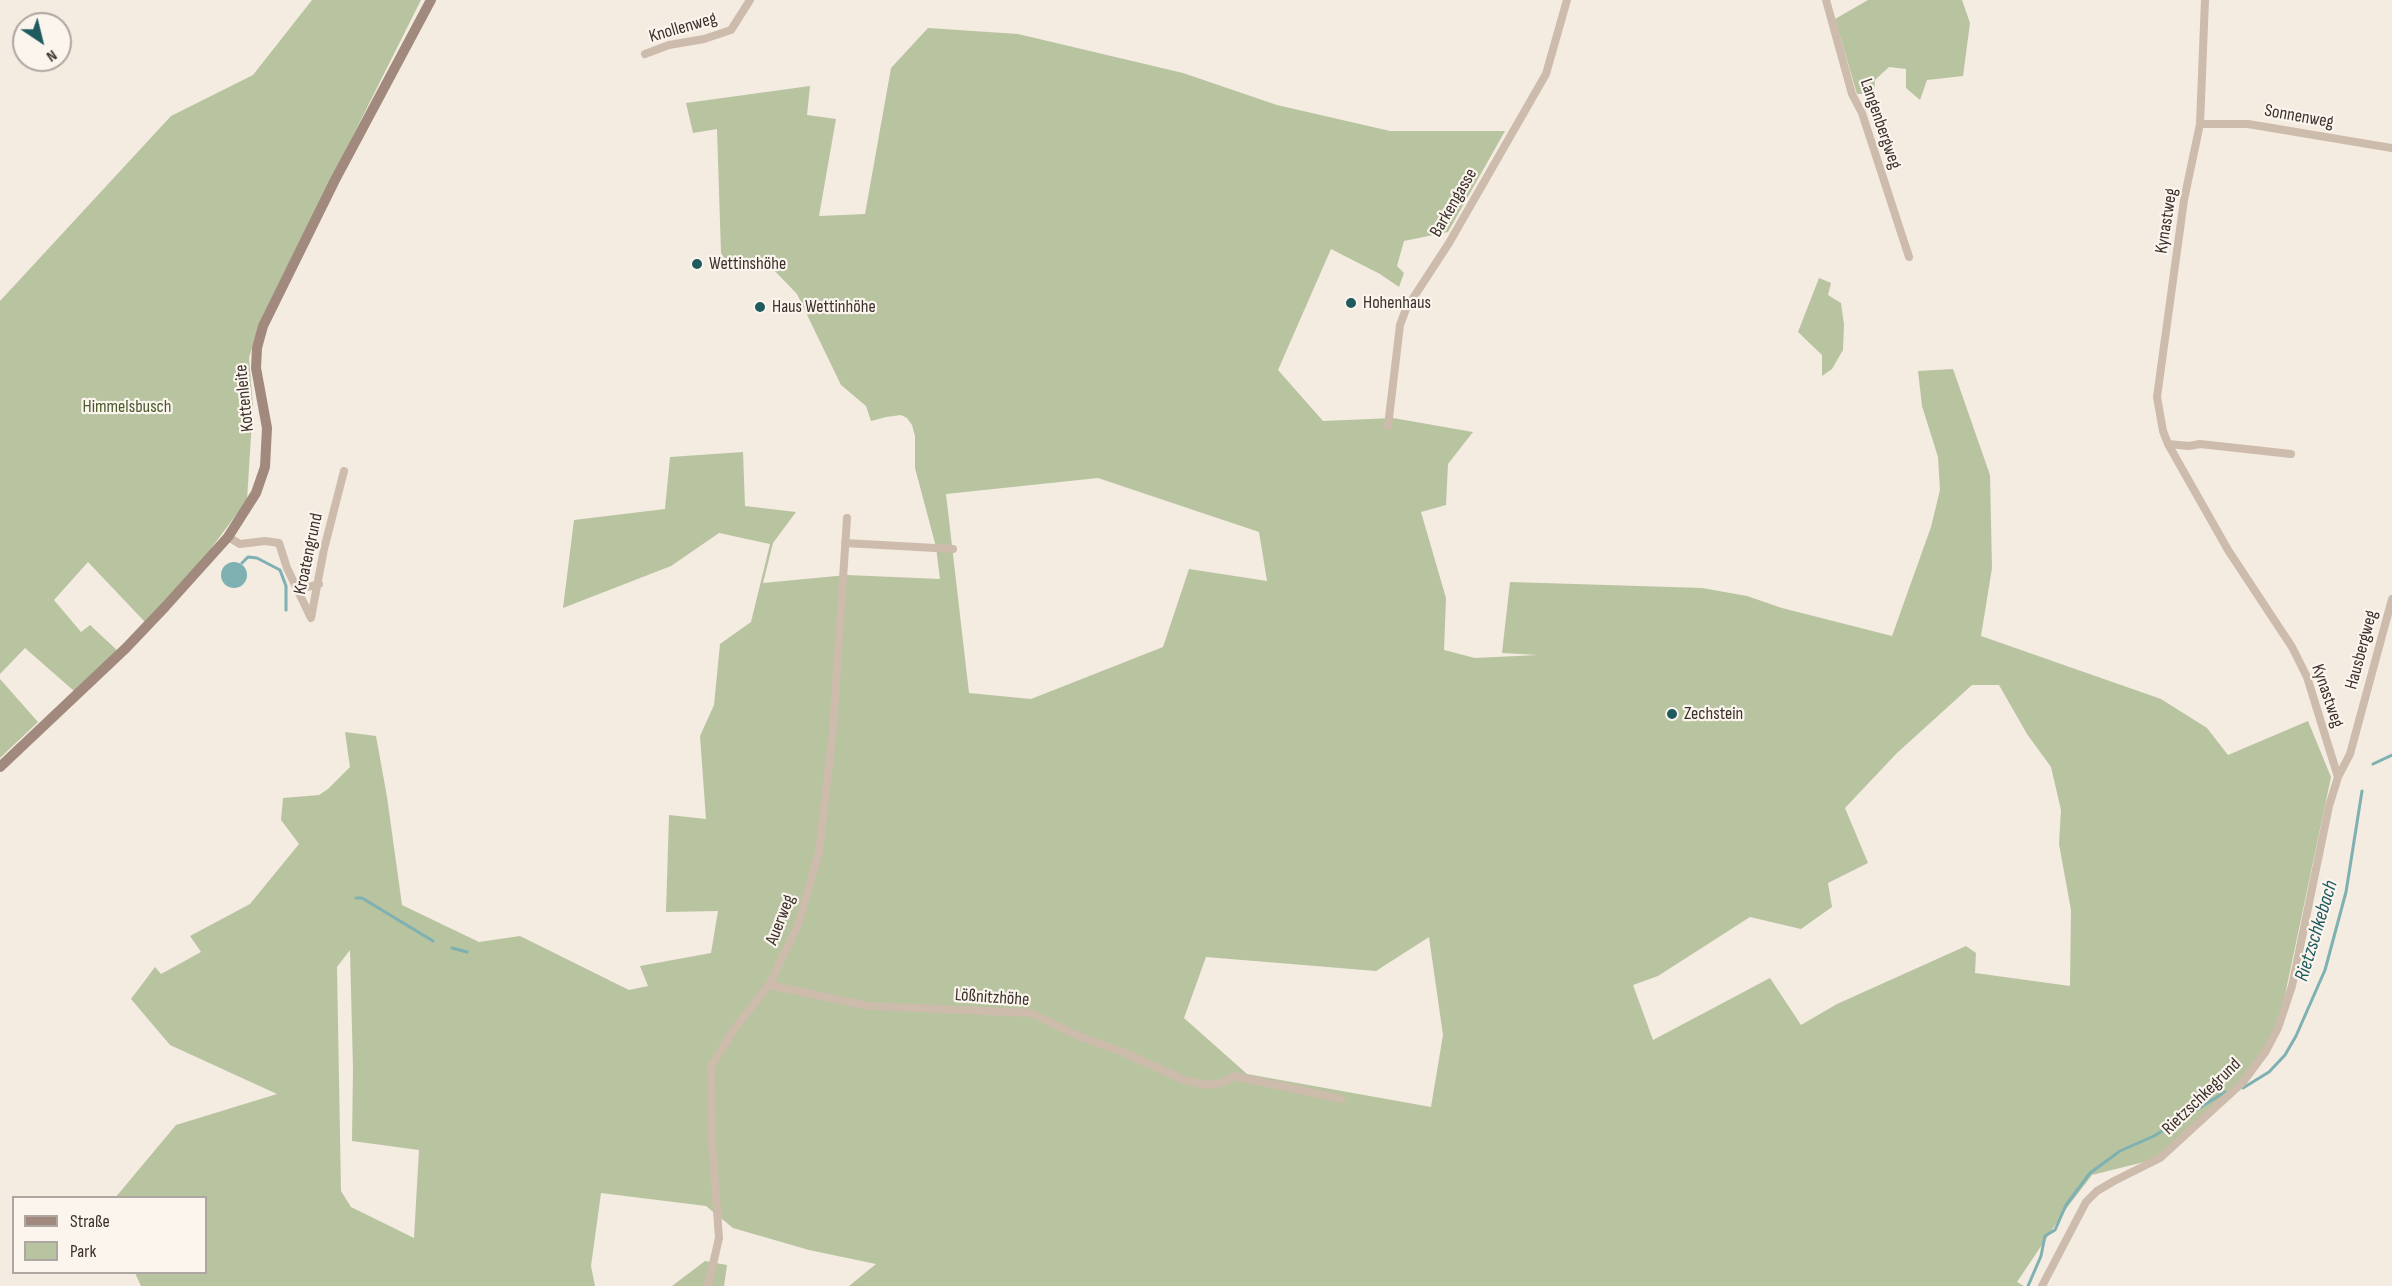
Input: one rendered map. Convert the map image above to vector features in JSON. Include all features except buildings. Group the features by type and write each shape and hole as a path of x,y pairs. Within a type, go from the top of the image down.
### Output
{"street":[{"name":"Kottenleite","path":"0,767 126,648 228,537 255,493 265,467 267,428 256,368 257,348 263,327 335,180 431,0"},
{"name":"Knollenweg","path":"645,54 669,45 704,39 731,30 750,0"},
{"name":"Barkengasse","path":"1388,426 1400,325 1406,309 1449,243 1546,74 1567,0"},
{"name":"Langenbergweg","path":"1826,0 1852,94 1862,113 1909,257"},
{"name":"Kynastweg","path":"2205,0 2200,124 2184,200 2157,397 2163,431 2168,444 2228,550 2292,647 2307,677 2338,777"},
{"name":"Sonnenweg","path":"2200,124 2248,124 2392,148"},
{"path":"2168,444 2189,446 2200,444 2291,454"},
{"name":"Kroatengrund","path":"228,537 240,544 265,541 279,543 297,590 311,618 324,549 344,471"},
{"name":"Auerweg","path":"708,1286 719,1238 712,1142 711,1066 735,1028 769,985 798,925 819,852 833,730 847,518"},
{"path":"845,543 953,549"},
{"path":"297,590 319,584"},
{"name":"Hausbergweg","path":"2338,777 2350,754 2392,599"},
{"name":"Rietzschkegrund","path":"2042,1286 2086,1202 2097,1191 2160,1158 2243,1082 2266,1051 2278,1028 2292,986 2329,806 2338,777"},
{"name":"Lößnitzhöhe","path":"769,985 868,1005 1031,1013 1076,1035 1124,1052 1184,1080 1206,1085 1222,1083 1234,1076 1341,1099"}],"green space":[{"name":"Himmelsbusch","path":"312,0 421,0 260,321 249,358 253,405 247,500 178,593 145,622 88,562 54,600 81,632 90,625 119,652 74,691 25,648 0,674 0,301 171,116 253,75"},
{"path":"1868,0 1962,0 1970,23 1963,76 1927,80 1920,100 1906,88 1906,69 1889,67 1875,80 1874,94 1857,94 1835,19"},
{"path":"928,28 1018,34 1183,73 1277,105 1390,131 1505,131 1448,232 1404,241 1397,266 1404,273 1399,287 1380,274 1331,249 1278,370 1323,421 1393,418 1473,432 1448,464 1446,505 1421,512 1446,598 1444,650 1475,658 1538,655 1502,653 1510,582 1702,588 1747,596 1782,608 1892,636 1931,527 1940,490 1938,457 1922,406 1918,371 1953,369 1990,475 1992,568 1981,636 2161,699 2207,728 2228,755 2308,721 2331,777 2278,1028 2243,1082 2160,1158 2092,1175 2017,1282 2024,1286 849,1286 876,1264 809,1250 733,1228 706,1206 601,1193 591,1266 595,1286 141,1286 135,1274 207,1274 207,1196 117,1196 176,1125 277,1094 170,1045 131,999 155,967 161,974 201,952 190,936 250,904 299,844 281,820 283,798 319,795 350,767 345,732 376,736 402,905 479,942 520,936 629,990 648,986 640,966 711,953 718,911 666,912 669,815 706,819 700,736 714,705 720,644 751,622 770,544 719,533 671,566 563,608 574,520 665,509 670,457 743,452 745,506 796,512 773,543 763,583 847,575 940,579 936,547 915,468 915,436 912,425 907,418 901,415 871,421 866,406 841,385 797,294 768,264 743,266 742,261 726,261 721,253 717,129 693,133 686,103 810,86 807,115 836,119 819,216 865,214 891,68","holes":["1098,478 1259,532 1267,581 1189,569 1163,647 1031,699 969,693 946,494","1972,685 1999,685 2027,734 2051,767 2061,810 2059,844 2071,910 2070,986 1975,973 1976,953 1966,946 1837,1004 1801,1025 1770,978 1653,1040 1633,985 1658,976 1750,917 1801,929 1832,907 1828,883 1868,863 1845,808 1897,753","1429,937 1443,1035 1431,1107 1247,1074 1184,1018 1206,957 1376,971","350,950 352,1141 419,1150 414,1238 351,1207 341,1191 337,967"]},
{"path":"1819,278 1831,283 1828,295 1841,303 1844,325 1843,350 1832,369 1822,376 1822,355 1798,332"},
{"path":"0,679 38,722 0,758"},
{"path":"705,1261 727,1265 724,1286 672,1286"}],"water":[{"path":"234,562 243,566 247,575 243,584 234,588 225,584 221,575 225,566"}],"waterway":[{"path":"242,563 248,557 257,558 280,570 286,586 286,610"},
{"name":"Rietzschkebach","path":"2373,764 2392,755"},
{"name":"Rietzschkebach","path":"2243,1088 2269,1072 2285,1055 2296,1036 2325,970 2346,892 2362,791"},
{"path":"356,898 362,898 433,941"},
{"path":"452,948 467,952"},
{"name":"Rietzschkebach","path":"2028,1286 2041,1256 2045,1236 2055,1230 2066,1205 2090,1173 2120,1151 2154,1136 2225,1092"}],"place":[{"name":"Wettinshöhe","path":"697,264"},
{"name":"Hohenhaus","path":"1351,303"},
{"name":"Haus Wettinhöhe","path":"760,307"},
{"name":"Zechstein","path":"1672,714"}]}
